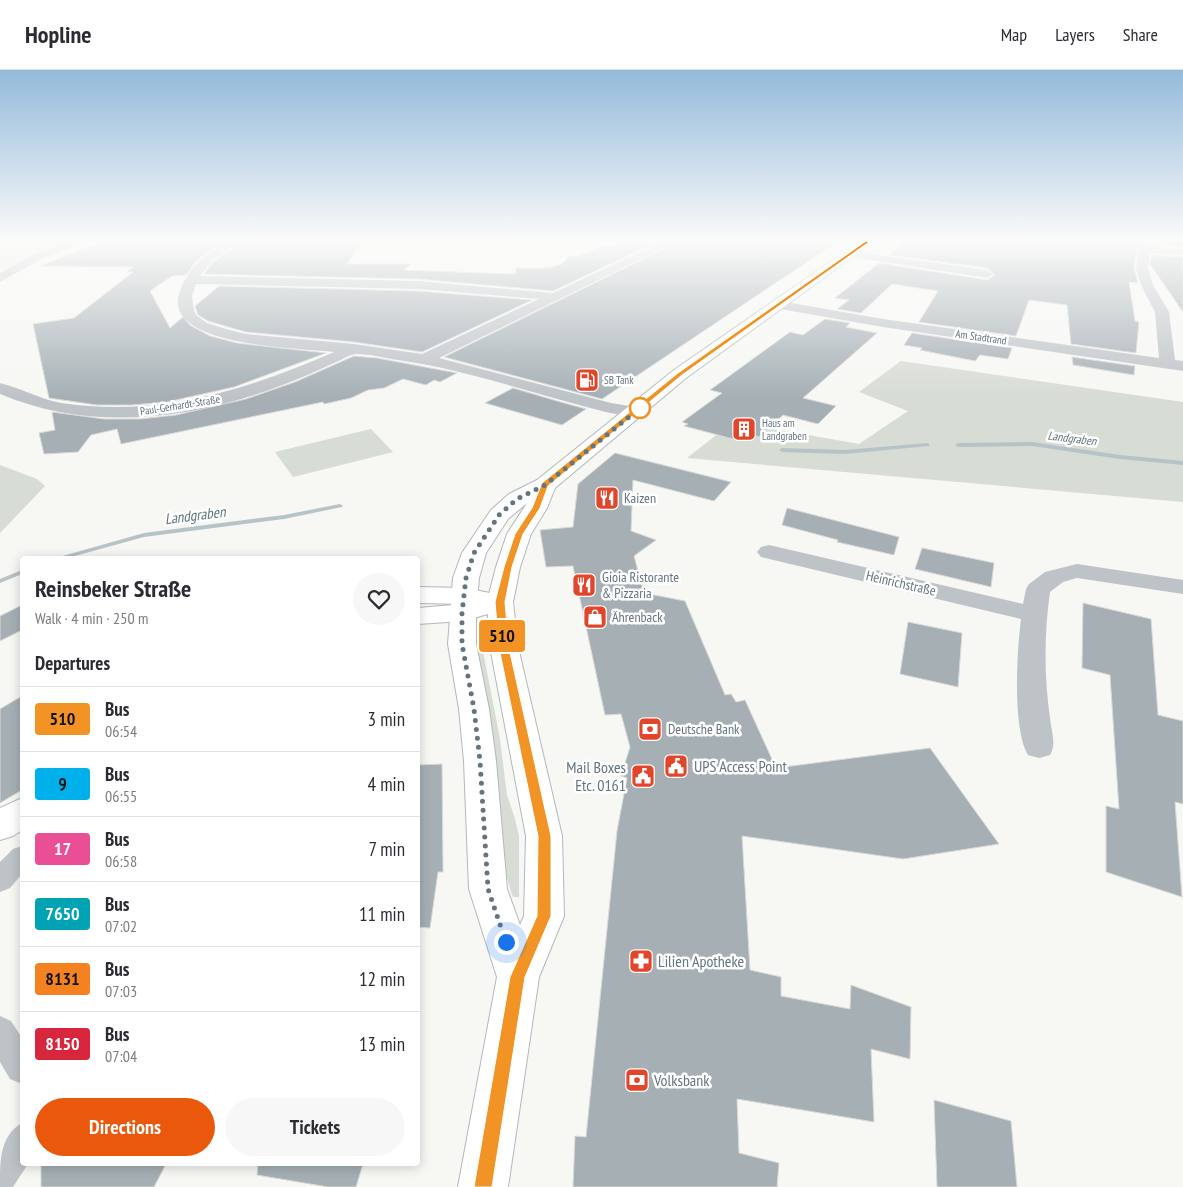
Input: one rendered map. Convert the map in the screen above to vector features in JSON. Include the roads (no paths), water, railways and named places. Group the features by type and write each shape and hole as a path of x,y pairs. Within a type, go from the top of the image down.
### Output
{"main road":[{"path":"518,977 488,889 480,761 474,709 462,644 466,578 474,553 499,515 517,499 545,485 680,374 749,324 795,294"},
{"path":"483,1187 518,977 544,916 544,836 502,639 500,602 508,567 519,534 536,508 545,485"},
{"path":"420,595 463,604"},
{"path":"420,615 463,604 500,602"},
{"path":"0,826 20,813"}],"street":[{"path":"186,294 187,311 192,319 202,326 222,333 246,338 354,348 424,359 635,412"},
{"path":"521,294 554,298"},
{"path":"424,359 562,294"},
{"path":"1153,294 1162,312 1176,365"},
{"name":"Am Stadtrand","path":"780,305 1176,365"},
{"name":"Paul-Gerhardt-Straße","path":"0,388 40,404 84,412 148,411 215,401 246,393 354,348"},
{"name":"Heinrichstraße","path":"769,552 1033,614"},
{"path":"1040,747 1033,713 1033,614 1038,589 1054,578 1077,572 1183,587"},
{"path":"0,880 20,859"},
{"path":"0,1032 20,1065"},
{"path":"0,1174 20,1144"}],"waterway":[{"name":"Landgraben","path":"958,445 1032,444 1120,457 1183,463"},
{"name":"Landgraben","path":"782,450 845,452 927,445"},
{"name":"Landgraben","path":"66,556 144,535 284,517 340,506"},
{"name":"Landgraben","path":"0,581 20,573"}],"place":[{"name":"SB Tank","path":"587,380"},
{"name":"Haus am Landgraben","path":"744,429"},
{"name":"Kaizen","path":"607,498"},
{"name":"Gioia Ristorante & Pizzaria","path":"584,585"},
{"name":"Ährenback","path":"595,617"},
{"name":"Deutsche Bank","path":"650,729"},
{"name":"UPS Access Point","path":"676,766"},
{"name":"Mail Boxes Etc. 0161","path":"643,776"},
{"name":"Lilien Apotheke","path":"641,961"},
{"name":"Volksbank","path":"637,1080"}]}
